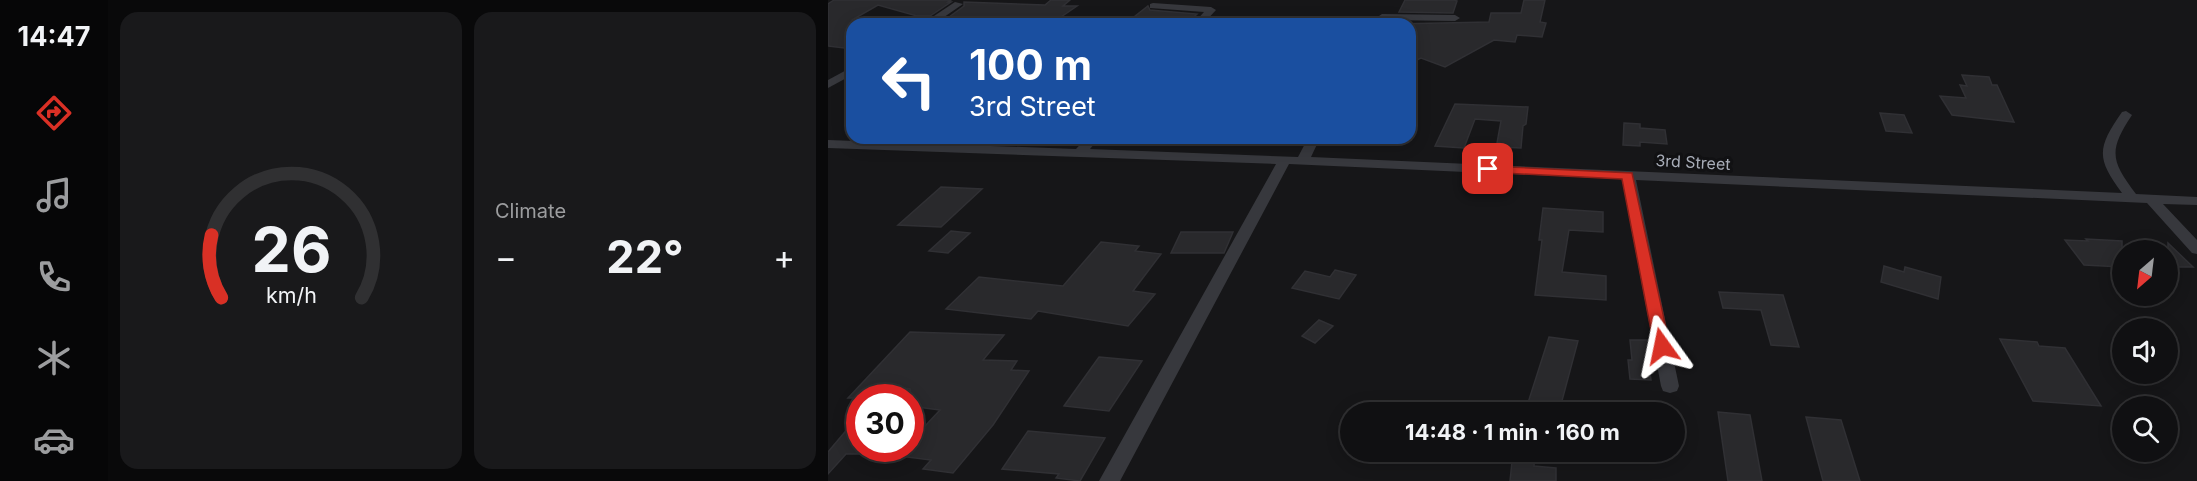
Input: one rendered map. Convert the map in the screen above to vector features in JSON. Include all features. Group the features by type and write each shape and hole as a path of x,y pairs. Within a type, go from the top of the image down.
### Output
{"street":[{"path":"936,18 958,3"},
{"path":"1153,6 1211,10 1204,18"},
{"path":"1381,18 1455,18"},
{"path":"828,85 846,74"},
{"path":"2126,115 2110,136 2105,151 2109,164 2132,198"},
{"name":"3rd Street","path":"828,144 1303,161 2197,201"},
{"path":"928,148 933,144"},
{"path":"1079,154 1088,144"},
{"path":"1303,161 1311,144"},
{"path":"1109,481 1284,161"},
{"path":"1628,176 1670,386"},
{"path":"2150,198 2197,249"}],"building":[{"path":"834,0 951,0 930,16 917,16 878,5 855,18 846,18 846,48 828,46 828,4"},
{"path":"1051,0 1070,0 1063,6 1077,6 1059,18 949,17 964,6 964,2 1045,5"},
{"path":"1405,0 1457,1 1453,13 1399,12"},
{"path":"1524,0 1545,0 1540,22 1546,23 1542,37 1517,35 1515,42 1494,40 1445,67 1421,58 1416,60 1416,24 1489,22 1491,13 1521,13"},
{"path":"1148,6 1150,10 1197,14 1193,18 1133,18"},
{"path":"1962,75 1989,77 1992,85 1997,85 2014,122 1952,115 1940,96 1966,98 1960,85 1967,86"},
{"path":"1455,104 1528,107 1521,148 1500,147 1500,143 1497,143 1501,121 1475,119 1464,148 1435,146"},
{"path":"1880,113 1904,115 1912,133 1886,131"},
{"path":"1624,123 1640,124 1640,128 1665,130 1667,144 1640,142 1640,146 1623,145"},
{"path":"941,187 982,189 941,227 898,225"},
{"path":"1543,208 1603,212 1603,232 1569,230 1562,272 1606,276 1606,300 1535,295 1542,240 1539,240"},
{"path":"951,231 970,233 948,253 929,251"},
{"path":"1181,232 1233,232 1224,253 1171,253"},
{"path":"2086,239 2112,240 2112,266 2084,265 2065,240 2088,241"},
{"path":"1101,242 1139,246 1135,251 1161,254 1133,291 1155,294 1128,326 1038,311 1031,319 946,309 979,277 1063,286"},
{"path":"2178,253 2193,267 2178,267"},
{"path":"1884,266 1904,272 1905,267 1941,277 1938,299 1881,282"},
{"path":"1335,270 1356,275 1339,299 1292,288 1305,271 1330,277"},
{"path":"1719,292 1783,295 1799,347 1771,345 1761,310 1723,308"},
{"path":"1319,320 1333,326 1315,343 1302,336"},
{"path":"910,332 1004,335 983,360 1017,361 1011,370 1029,371 993,425 953,473 923,469 931,460 924,459 924,427 940,410 924,408 924,384 861,384"},
{"path":"1549,337 1578,341 1562,402 1528,402"},
{"path":"2000,339 2037,342 2039,346 2065,348 2101,406 2033,401"},
{"path":"1630,340 1650,340 1654,359 1648,359 1651,380 1630,379 1628,360 1632,360"},
{"path":"1099,357 1142,361 1109,411 1064,406"},
{"path":"1718,412 1750,415 1762,481 1728,481"},
{"path":"1806,417 1841,420 1860,481 1823,481"},
{"path":"846,431 846,454 828,474 828,452"},
{"path":"1028,431 1105,438 1080,481 1056,478 1059,474 1002,469"},
{"path":"1512,462 1534,462 1534,466 1556,468 1556,481 1510,481"}],"route":[{"path":"1488,169 1628,176 1662,346"}]}
